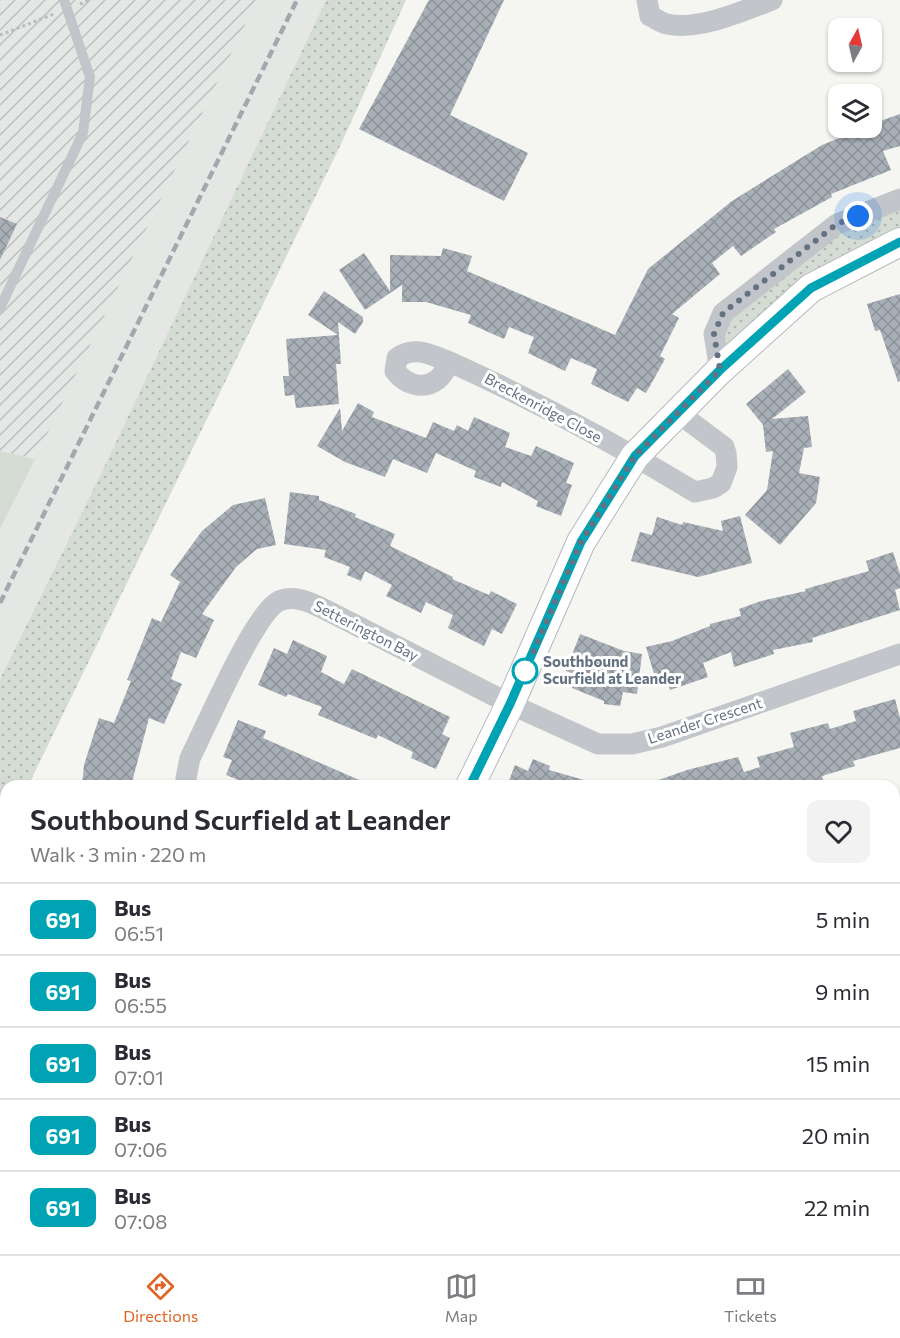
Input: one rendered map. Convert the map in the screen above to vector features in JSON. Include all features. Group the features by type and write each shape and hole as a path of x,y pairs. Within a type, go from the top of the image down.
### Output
{"street":[{"path":"649,8 667,24 685,24 727,18 772,0"},
{"path":"720,370 714,334 723,313 837,224 900,199"},
{"path":"473,780 510,704 581,542 635,456 720,370 811,288 900,242"},
{"name":"Breckenridge Close","path":"450,362 500,384 635,456 695,492 713,488 721,483 727,467 724,447 676,412"},
{"name":"Setterington Bay","path":"186,780 190,758 259,620 279,601 304,600 510,704"},
{"name":"Leander Crescent","path":"510,704 598,744 632,744 662,737 900,654"}],"lane":[{"path":"0,308 83,133 90,76 66,4"}],"path":[{"path":"0,34 66,4 90,0"}],"shaded area":[{"path":"0,0 257,0 35,459 0,451"},
{"path":"257,0 326,0 96,484 0,679 0,529"},
{"path":"326,0 406,0 342,142 31,780 0,780 0,679 96,484"},
{"path":"900,199 900,242 720,370 723,313 837,224"},
{"path":"0,451 35,459 0,529"}],"building":[{"path":"429,0 504,0 450,115 528,153 504,201 359,129"},
{"path":"900,114 900,146 883,151 891,170 831,194 832,197 774,229 776,232 741,256 733,246 712,263 720,274 672,314 679,318 660,356 665,359 646,393 637,388 628,402 591,384 597,369 571,358 565,371 528,353 534,337 509,327 504,339 468,323 471,315 426,302 402,302 402,285 365,310 339,270 364,253 390,291 390,255 441,256 443,248 472,256 467,271 615,335 648,269 732,201 822,145 840,138 882,138 882,120"},
{"path":"0,217 17,224 0,260"},
{"path":"324,291 363,317 363,322 355,334 338,322 341,364 336,364 339,404 296,408 294,395 285,396 283,376 289,376 286,339 338,335 308,315"},
{"path":"900,294 900,381 898,382 880,330 875,331 867,304"},
{"path":"788,369 806,392 772,419 808,416 812,447 804,448 799,473 820,477 816,503 780,545 745,515 767,490 773,451 766,452 763,425 746,404"},
{"path":"358,403 374,412 372,417 426,438 433,422 454,431 457,425 468,431 474,417 510,433 505,447 531,456 536,446 574,463 566,483 572,485 561,516 536,506 538,501 502,482 501,487 474,477 476,471 436,453 427,473 393,459 385,477 345,462 317,446 340,408 342,431"},
{"path":"290,492 319,496 319,500 356,514 355,517 395,534 390,546 453,577 452,579 489,595 491,591 517,604 502,634 492,629 484,646 448,628 453,615 426,602 421,613 386,596 392,585 365,571 361,581 347,575 350,567 324,557 326,550 284,544"},
{"path":"265,498 276,545 257,549 236,567 202,614 214,620 196,658 181,652 171,679 182,684 164,724 149,718 133,780 83,780 84,765 99,718 114,723 131,681 127,680 152,618 161,622 180,582 170,575 202,531 233,505"},
{"path":"740,516 752,563 698,577 631,561 640,532 652,535 657,517 682,525 683,522 723,531 721,521"},
{"path":"893,552 900,574 900,588 895,590 900,610 812,638 813,642 773,650 774,654 734,667 731,652 703,663 708,677 670,690 668,684 658,687 646,647 672,641 710,626 710,624 741,616 739,609 761,601 806,591 805,589 869,571 866,561"},
{"path":"580,634 624,651 642,654 637,694 623,692 620,706 604,704 604,701 572,688 577,675 566,671"},
{"path":"293,640 327,656 321,672 344,684 352,669 450,717 442,734 450,738 436,769 411,758 413,752 378,735 376,739 318,715 322,707 288,694 286,697 258,685 274,648 287,654"},
{"path":"895,699 900,718 900,748 853,761 855,766 822,776 823,780 659,780 738,757 744,772 760,767 757,757 794,747 790,733 828,723 830,729 856,721 853,711"},
{"path":"238,720 266,731 263,738 359,780 238,780 226,775 232,760 223,757"},
{"path":"533,759 550,766 549,770 584,780 509,780 515,765 528,771"}],"railway":[{"path":"0,603 297,0"}],"bus line":[{"name":"691","path":"473,780 510,704 581,542 635,456 720,370 811,288 900,242"}],"place":[{"name":"Southbound Scurfield at Leander","path":"525,671"}],"route":[{"path":"525,671 581,542 635,456 720,370 714,334 723,313 837,224 858,216"}]}
